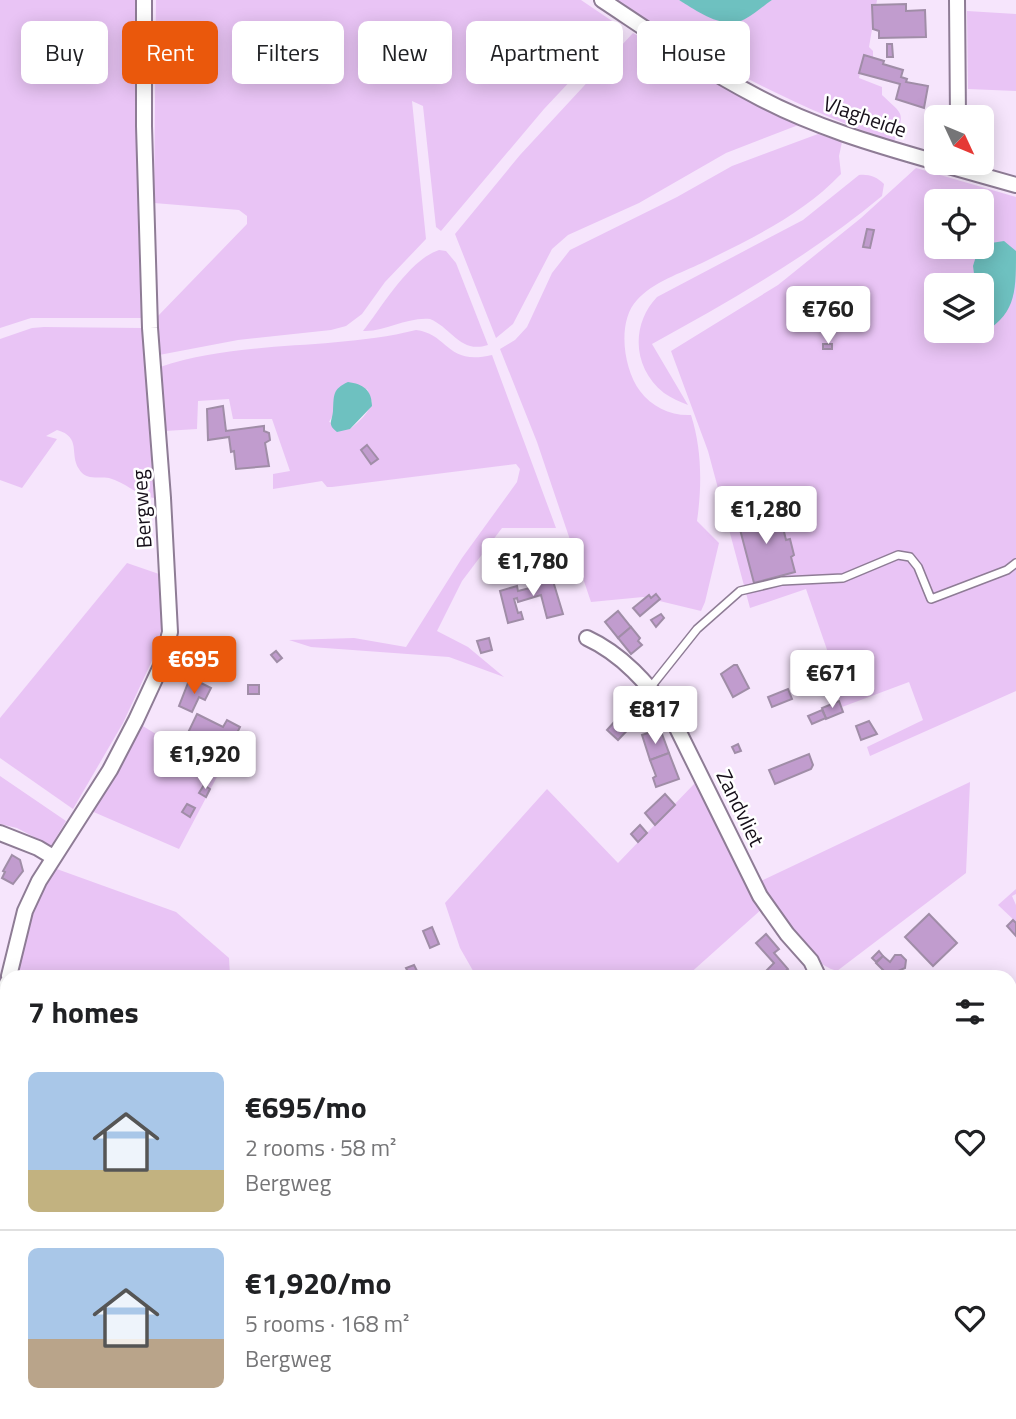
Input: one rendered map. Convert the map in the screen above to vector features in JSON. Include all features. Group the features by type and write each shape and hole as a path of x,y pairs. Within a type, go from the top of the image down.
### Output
{"street":[{"name":"Bergweg","path":"10,970 24,911 53,857 110,769 136,720 161,666 170,632 150,328 144,0"},
{"name":"Vlagheide","path":"602,0 695,62 757,97 820,124 924,158"},
{"path":"957,0 958,105"},
{"name":"Vlagheide","path":"985,175 1016,185"},
{"name":"Zandvliet","path":"585,637 619,658 650,688 676,724 760,896 815,970"},
{"path":"0,833 53,857"}],"lane":[{"path":"650,688 697,629 740,591 782,581 843,578 898,555 910,558 918,567 931,599 1007,570 1016,564"}],"shaded area":[{"path":"0,0 140,0 140,21 122,21 122,84 139,84 138,213 141,318 31,318 0,328"},
{"path":"156,0 581,0 612,21 466,21 466,84 567,84 441,231 436,227 423,106 412,101 426,239 385,282 362,314 346,326 238,340 159,355 157,317 247,224 247,216 239,210 154,203 155,84 218,84 218,21 156,21"},
{"path":"611,0 679,0 697,10 767,3 772,0 877,0 869,47 873,51 873,60 863,59 859,78 882,87 882,95 898,111 901,119 894,142 820,113 750,80 750,21 646,21"},
{"path":"679,0 772,0 740,21 720,21"},
{"path":"967,11 1016,14 1016,91 968,89"},
{"path":"633,33 637,35 637,84 723,84 801,124 726,153 639,203 568,235 552,249 513,324 496,338 455,234 520,155 586,84 623,84 623,44"},
{"path":"818,134 842,142 839,156 841,174 826,189 776,224 651,288 637,300 627,320 626,358 640,391 650,402 662,409 691,415 695,428 700,468 697,521 719,543 701,611 643,597 591,602 537,442 500,349 515,340 527,327 552,273 570,250 677,197 732,166"},
{"path":"916,168 924,170 924,175 940,175 988,189 924,189 924,259 994,259 994,191 1016,197 1016,691 870,756 867,747 923,720 909,682 842,707 837,695 842,693 806,589 750,608 708,451 671,351 778,285 861,218"},
{"path":"859,175 879,179 884,184 882,196 799,257 652,344 688,405 664,393 653,383 641,359 639,333 649,308 657,297 803,220"},
{"path":"1004,241 1016,251 1011,302 994,325 994,273 974,273 973,266 975,259 994,259 994,243"},
{"path":"439,250 446,251 456,263 488,345 478,347 463,343 430,319 363,331 407,274 428,255"},
{"path":"32,328 142,328 154,498 115,480 82,473 76,463 70,437 57,430 46,436 57,439 22,488 0,480 0,339"},
{"path":"416,330 435,337 456,353 465,356 492,355 556,528 502,528 462,581 437,631 468,647 504,677 449,657 311,647 289,640 354,638 406,647 462,558 517,482 520,469 516,464 332,487 327,487 322,481 273,489 273,474 290,471 272,419 233,419 229,399 198,401 197,429 165,431 160,367 223,352 384,336","holes":["367,389 372,402 363,417 350,429 329,422 333,415"]},
{"path":"348,382 366,389 372,406 350,429 337,432 331,423 334,397 336,390"},
{"path":"127,563 159,574 163,620 156,652 123,723 73,809 0,758 0,718"},
{"path":"138,723 219,773 179,849 89,810"},
{"path":"0,776 66,821 51,846 17,828 0,824"},
{"path":"696,782 763,908 694,970 473,970 460,948 445,903 547,789 618,863"},
{"path":"970,782 966,873 838,970 824,965 802,946 761,881"},
{"path":"54,868 176,912 229,958 230,970 10,970 27,920"},
{"path":"1016,889 1016,894 1012,896 1016,905 1016,922 998,905"}],"building":[{"path":"906,4 906,11 925,10 926,37 879,38 879,31 873,29 872,5"},
{"path":"887,44 892,44 893,57 887,57"},
{"path":"864,55 903,70 901,77 907,79 906,82 928,86 924,108 896,99 900,84 859,73"},
{"path":"867,229 874,230 870,248 863,247"},
{"path":"823,344 832,344 832,349 823,349"},
{"path":"223,406 226,431 264,426 270,440 265,443 269,466 236,469 229,437 208,440 207,409"},
{"path":"367,445 378,459 371,464 361,450"},
{"path":"777,503 786,540 790,539 795,572 754,583 736,514 746,511 748,520 779,512 777,504 775,505"},
{"path":"550,571 563,614 547,618 541,595 518,602 517,598 514,599 518,613 521,612 523,619 508,623 500,591 517,586 518,591 538,586 535,575"},
{"path":"656,594 660,599 640,616 633,608 649,595 651,598"},
{"path":"618,611 631,627 618,638 605,622"},
{"path":"661,614 664,618 656,627 651,620"},
{"path":"631,627 642,645 631,654 618,638"},
{"path":"489,638 492,650 481,653 477,641"},
{"path":"276,651 282,658 277,662 271,655"},
{"path":"737,665 749,688 733,697 721,674"},
{"path":"199,682 211,688 205,700 199,697 192,712 179,706 188,683 195,687"},
{"path":"248,685 259,685 259,694 248,694"},
{"path":"788,689 792,699 772,707 768,697"},
{"path":"839,701 843,712 826,719 822,708"},
{"path":"626,709 637,720 618,740 607,730"},
{"path":"822,710 826,718 812,724 808,716"},
{"path":"197,714 223,727 227,720 240,727 236,735 245,739 234,760 225,756 224,759 185,739"},
{"path":"869,721 877,734 861,740 856,726"},
{"path":"651,732 653,737 662,734 669,753 650,760 642,735"},
{"path":"738,744 741,751 735,753 732,747"},
{"path":"669,753 679,779 656,787 653,778 656,776 650,760"},
{"path":"809,754 813,765 811,769 775,784 769,770"},
{"path":"204,785 210,789 206,797 199,793"},
{"path":"665,794 675,805 655,825 645,813"},
{"path":"187,804 195,808 190,817 182,812"},
{"path":"640,825 647,833 638,842 631,834"},
{"path":"12,855 20,860 23,871 13,884 2,878"},
{"path":"929,914 957,943 933,966 905,937"},
{"path":"1013,920 1016,923 1016,936 1007,926"},
{"path":"432,927 439,944 430,948 423,931"},
{"path":"766,934 779,949 774,953 788,969 767,970 774,963 756,943"},
{"path":"879,951 883,956 876,962 872,958"},
{"path":"895,955 901,955 906,960 905,968 883,970 876,963 883,956 890,962"},
{"path":"414,965 416,970 407,970 406,968"}]}
